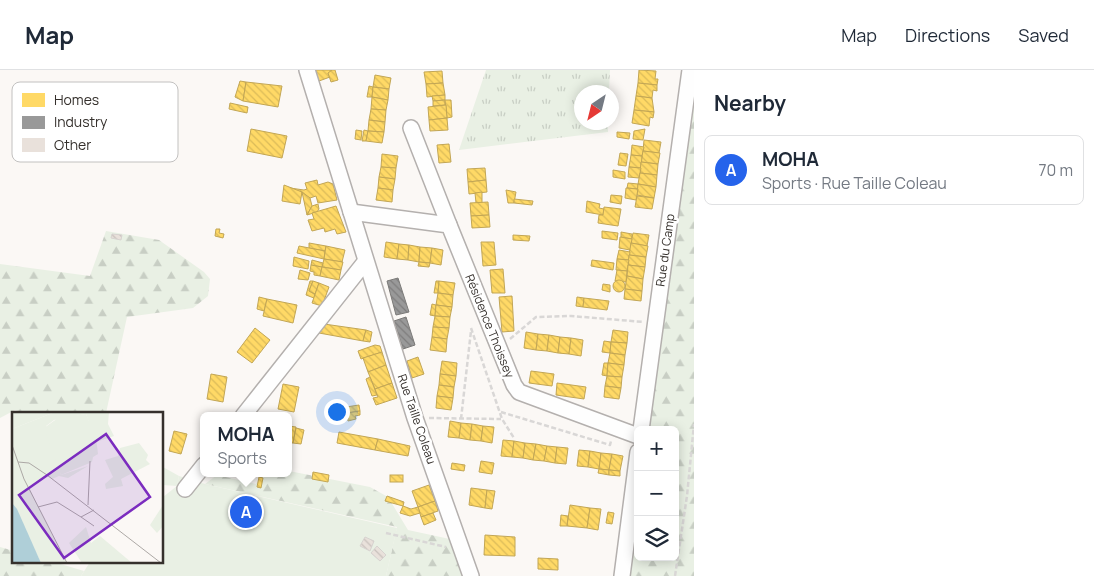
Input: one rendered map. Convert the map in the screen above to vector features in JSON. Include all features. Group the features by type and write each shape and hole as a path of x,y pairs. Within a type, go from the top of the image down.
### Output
{"street":[{"name":"Rue Taille Coleau","path":"307,70 365,262 415,418 471,576"},
{"name":"Rue du Camp","path":"642,426 690,70"},
{"name":"Résidence Thoissey","path":"411,128 449,225 519,392 634,434"},
{"path":"350,212 449,225"},
{"path":"246,412 365,262"},
{"path":"185,490 200,470"},
{"path":"622,576 636,471"}],"path":[{"path":"500,348 536,317 572,316 655,323"},
{"path":"471,328 488,320"},
{"path":"471,328 502,419 514,438"},
{"path":"461,419 471,328"},
{"path":"500,412 610,445 614,427"},
{"path":"415,418 502,419"},
{"path":"675,576 687,496 694,424"},
{"path":"386,533 462,550"}],"green space":[{"path":"486,70 610,70 609,85 574,85 574,130 608,130 608,132 459,150"},
{"path":"694,70 694,576 622,576 634,483 634,561 679,561 679,426 642,426"},
{"path":"106,231 159,240 204,272 210,279 208,296 193,308 127,317 106,412 21,412 15,410 0,418 0,264 90,276"},
{"path":"164,468 179,476 177,486 164,485"},
{"path":"292,472 370,487 388,497 408,530 459,541 471,576 386,576 397,527 205,484 214,477 226,477 256,484 260,477 292,477"},
{"path":"179,476 205,484 397,528 386,576 81,576 89,564 164,564 164,496 177,486"},
{"path":"0,547 12,550 12,564 61,564 84,571 81,576 0,576"}],"building: Homes":[{"path":"315,70 332,71 328,73 330,77 319,81"},
{"path":"335,70 338,80 331,82 328,73"},
{"path":"639,70 656,71 655,79 658,79 657,85 638,83"},
{"path":"442,71 443,83 426,84 424,72"},
{"path":"375,75 391,78 389,89 373,87"},
{"path":"240,81 246,82 243,101 235,97"},
{"path":"246,82 282,86 278,107 243,101"},
{"path":"443,83 445,95 427,97 426,84"},
{"path":"638,83 657,85 657,91 653,90 652,98 636,96"},
{"path":"369,86 373,87 372,97 367,97"},
{"path":"373,87 389,89 388,100 372,97"},
{"path":"445,95 445,100 433,101 432,96"},
{"path":"636,96 652,98 654,112 634,110"},
{"path":"372,97 388,100 386,110 371,109"},
{"path":"445,100 445,105 433,106 433,101"},
{"path":"445,100 451,100 452,117 447,118"},
{"path":"230,103 248,107 247,113 229,109"},
{"path":"446,105 447,118 429,120 428,107"},
{"path":"371,109 386,110 385,122 369,120"},
{"path":"634,110 654,112 653,118 650,117 649,126 632,123"},
{"path":"447,118 448,130 430,131 429,120"},
{"path":"369,120 385,122 384,132 368,131"},
{"path":"251,129 287,136 282,158 247,151"},
{"path":"645,129 643,140 633,139 634,131"},
{"path":"356,130 362,131 361,140 355,139"},
{"path":"364,130 368,131 366,141 362,141"},
{"path":"368,131 384,132 382,143 366,141"},
{"path":"617,132 630,133 629,139 617,137"},
{"path":"644,140 661,142 659,153 643,151"},
{"path":"449,144 451,162 439,163 437,145"},
{"path":"632,145 644,147 642,156 631,155"},
{"path":"643,151 660,153 658,164 641,162"},
{"path":"620,153 628,154 626,166 618,165"},
{"path":"382,154 398,156 396,168 381,167"},
{"path":"631,155 642,156 641,168 629,167"},
{"path":"641,162 658,164 657,175 640,173"},
{"path":"381,167 396,168 395,179 379,177"},
{"path":"629,167 641,168 639,178 628,177"},
{"path":"485,168 486,180 468,182 467,169"},
{"path":"613,170 625,172 625,179 613,177"},
{"path":"640,173 657,175 656,187 638,184"},
{"path":"379,177 395,179 393,190 378,188"},
{"path":"317,180 318,185 328,182 333,184 337,200 318,203 316,196 310,198 290,188 304,190 307,189 305,183"},
{"path":"486,180 487,192 469,194 468,182"},
{"path":"628,183 638,184 638,189 627,188"},
{"path":"638,184 656,187 654,198 637,195"},
{"path":"284,185 302,192 300,204 282,201"},
{"path":"378,188 393,190 392,202 376,200"},
{"path":"626,188 638,189 636,200 625,198"},
{"path":"506,190 516,192 514,203 508,203"},
{"path":"302,192 310,198 312,206 307,215"},
{"path":"482,192 482,203 476,203 475,193"},
{"path":"611,195 622,196 621,204 610,202"},
{"path":"637,196 654,198 652,209 635,207"},
{"path":"514,199 533,201 532,205 514,203"},
{"path":"587,201 600,204 599,208 604,209 603,215 586,212"},
{"path":"488,202 489,215 471,216 470,203"},
{"path":"318,204 319,209 317,212 307,215 312,206"},
{"path":"336,206 346,232 337,234 335,229 325,232 324,228 312,231 308,220 314,219 312,213"},
{"path":"604,207 621,209 618,226 598,223 599,215 603,215"},
{"path":"489,215 490,227 472,228 471,216"},
{"path":"216,229 220,229 219,233 224,234 223,238 215,236"},
{"path":"602,231 618,233 617,240 602,238"},
{"path":"621,232 632,234 632,239 621,237"},
{"path":"633,233 649,235 647,246 631,243"},
{"path":"513,235 530,236 529,241 513,240"},
{"path":"620,237 632,239 630,250 619,248"},
{"path":"386,242 399,244 397,259 384,257"},
{"path":"481,242 494,242 496,265 483,266"},
{"path":"309,243 326,246 325,251 309,248"},
{"path":"631,243 648,246 646,257 629,255"},
{"path":"399,244 409,245 408,260 397,259"},
{"path":"409,245 420,247 419,262 408,260"},
{"path":"299,246 325,251 324,259 297,253"},
{"path":"326,246 345,250 342,262 324,259"},
{"path":"420,247 432,248 430,263 419,262"},
{"path":"432,248 443,250 441,265 430,263"},
{"path":"619,250 630,252 629,260 617,259"},
{"path":"629,255 646,257 645,267 628,265"},
{"path":"294,257 309,261 308,269 293,266"},
{"path":"324,259 343,262 341,270 322,267"},
{"path":"617,259 629,260 627,271 616,270"},
{"path":"312,260 323,263 322,267 311,265"},
{"path":"592,260 614,263 613,270 591,266"},
{"path":"419,262 430,263 429,267 418,266"},
{"path":"311,265 322,267 320,276 314,275 314,272 310,271"},
{"path":"628,265 645,267 643,279 627,276"},
{"path":"322,267 341,270 339,280 320,276"},
{"path":"503,269 505,293 492,293 490,270"},
{"path":"300,270 310,273 308,280 298,279"},
{"path":"617,270 627,271 626,282 615,281"},
{"path":"627,276 643,279 642,291 625,289"},
{"path":"617,280 621,280 625,286 621,292 617,292 613,288 613,284"},
{"path":"310,281 313,281 309,291 315,294 314,298 306,295"},
{"path":"313,281 319,283 315,294 309,291"},
{"path":"436,281 439,281 438,293 434,293"},
{"path":"439,281 455,283 453,295 438,293"},
{"path":"319,283 329,287 322,306 312,303"},
{"path":"603,284 610,285 610,292 602,290"},
{"path":"625,289 642,291 641,301 624,299"},
{"path":"438,293 453,295 452,307 436,305"},
{"path":"512,296 514,331 502,332 499,297"},
{"path":"259,297 267,299 264,311 257,309"},
{"path":"577,297 584,298 583,307 576,306"},
{"path":"584,298 609,301 607,310 583,307"},
{"path":"267,299 297,305 293,323 263,316"},
{"path":"432,304 436,305 435,316 430,315"},
{"path":"436,305 452,307 450,317 435,316"},
{"path":"435,316 450,317 449,328 433,327"},
{"path":"324,324 366,330 363,341 319,333"},
{"path":"433,327 449,328 447,339 432,337"},
{"path":"255,328 270,340 252,363 237,352"},
{"path":"366,330 372,332 370,342 363,341"},
{"path":"613,330 628,332 627,343 611,342"},
{"path":"526,332 538,334 536,350 524,348"},
{"path":"538,334 549,335 547,351 536,350"},
{"path":"549,335 560,337 558,353 547,351"},
{"path":"432,337 447,339 446,352 430,350"},
{"path":"560,337 571,338 569,354 558,353"},
{"path":"571,338 583,340 581,356 569,354"},
{"path":"604,341 611,342 610,353 602,352"},
{"path":"611,342 627,343 625,355 610,353"},
{"path":"375,345 380,346 382,352 361,359 358,351"},
{"path":"382,352 386,365 368,372 363,358"},
{"path":"610,353 625,355 624,365 608,363"},
{"path":"418,357 424,374 412,378 407,361"},
{"path":"442,361 457,363 456,376 440,374"},
{"path":"604,363 608,363 607,376 602,375"},
{"path":"608,363 624,365 622,377 607,376"},
{"path":"386,365 392,383 375,389 368,372"},
{"path":"531,371 554,374 552,386 529,383"},
{"path":"211,374 227,377 223,402 207,399"},
{"path":"440,374 456,376 454,387 439,385"},
{"path":"607,376 622,377 621,388 605,386"},
{"path":"370,377 377,395 372,396 366,379"},
{"path":"392,383 397,398 376,405 373,398 378,397 375,389"},
{"path":"557,383 586,387 584,399 556,395"},
{"path":"283,384 299,387 294,412 278,409"},
{"path":"439,385 454,387 453,398 437,396"},
{"path":"605,386 621,388 619,399 604,397"},
{"path":"437,396 453,398 451,410 436,408"},
{"path":"359,405 360,411 347,413 346,407"},
{"path":"360,411 360,415 355,416 356,419 348,421 347,413"},
{"path":"450,421 461,423 459,438 448,437"},
{"path":"461,423 472,424 470,440 459,438"},
{"path":"472,424 483,426 481,441 470,440"},
{"path":"292,426 296,427 292,443"},
{"path":"483,426 494,427 492,443 481,441"},
{"path":"296,428 304,430 301,444 293,443"},
{"path":"174,431 187,434 181,454 169,451"},
{"path":"339,432 378,439 375,450 337,443"},
{"path":"378,439 410,446 408,456 375,450"},
{"path":"503,440 514,441 512,457 501,456"},
{"path":"514,441 525,443 523,458 512,457"},
{"path":"525,443 536,444 533,460 523,458"},
{"path":"536,444 547,446 544,461 533,460"},
{"path":"547,446 557,447 555,463 544,461"},
{"path":"557,447 568,448 566,464 555,463"},
{"path":"579,450 590,451 588,467 577,466"},
{"path":"590,451 601,453 599,469 588,467"},
{"path":"601,453 612,454 609,470 599,469"},
{"path":"612,454 623,456 620,471 609,470"},
{"path":"481,461 494,463 492,474 479,472"},
{"path":"452,463 465,465 464,471 451,469"},
{"path":"599,469 609,470 609,475 598,473"},
{"path":"609,470 620,471 620,476 609,475"},
{"path":"313,472 329,475 328,482 312,479"},
{"path":"390,475 403,475 403,482 390,482"},
{"path":"259,477 263,478 261,488 257,487"},
{"path":"429,485 435,501 418,507 412,491"},
{"path":"471,488 487,490 485,508 469,505"},
{"path":"487,490 495,491 492,509 485,508"},
{"path":"387,496 404,502 403,506 385,501"},
{"path":"435,501 438,511 421,517 418,507"},
{"path":"570,505 590,508 587,528 567,526"},
{"path":"403,506 411,509 418,507 420,513 410,516 400,513"},
{"path":"590,508 601,509 598,530 587,528"},
{"path":"608,512 614,513 612,524 606,523"},
{"path":"433,513 436,520 424,525 421,517"},
{"path":"561,515 568,516 567,526 560,526"},
{"path":"485,535 515,537 515,556 484,555"},
{"path":"538,558 558,559 558,570 538,569"}],"building: Industry":[{"path":"398,278 409,312 396,315 387,281"},
{"path":"406,317 415,345 403,349 394,321"}],"building: Other":[{"path":"112,234 122,235 121,240 111,238"},
{"path":"365,537 374,541 370,551 360,546"},
{"path":"377,546 386,555 380,561 371,553"}],"place":[{"name":"MOHA","path":"246,512"}]}
